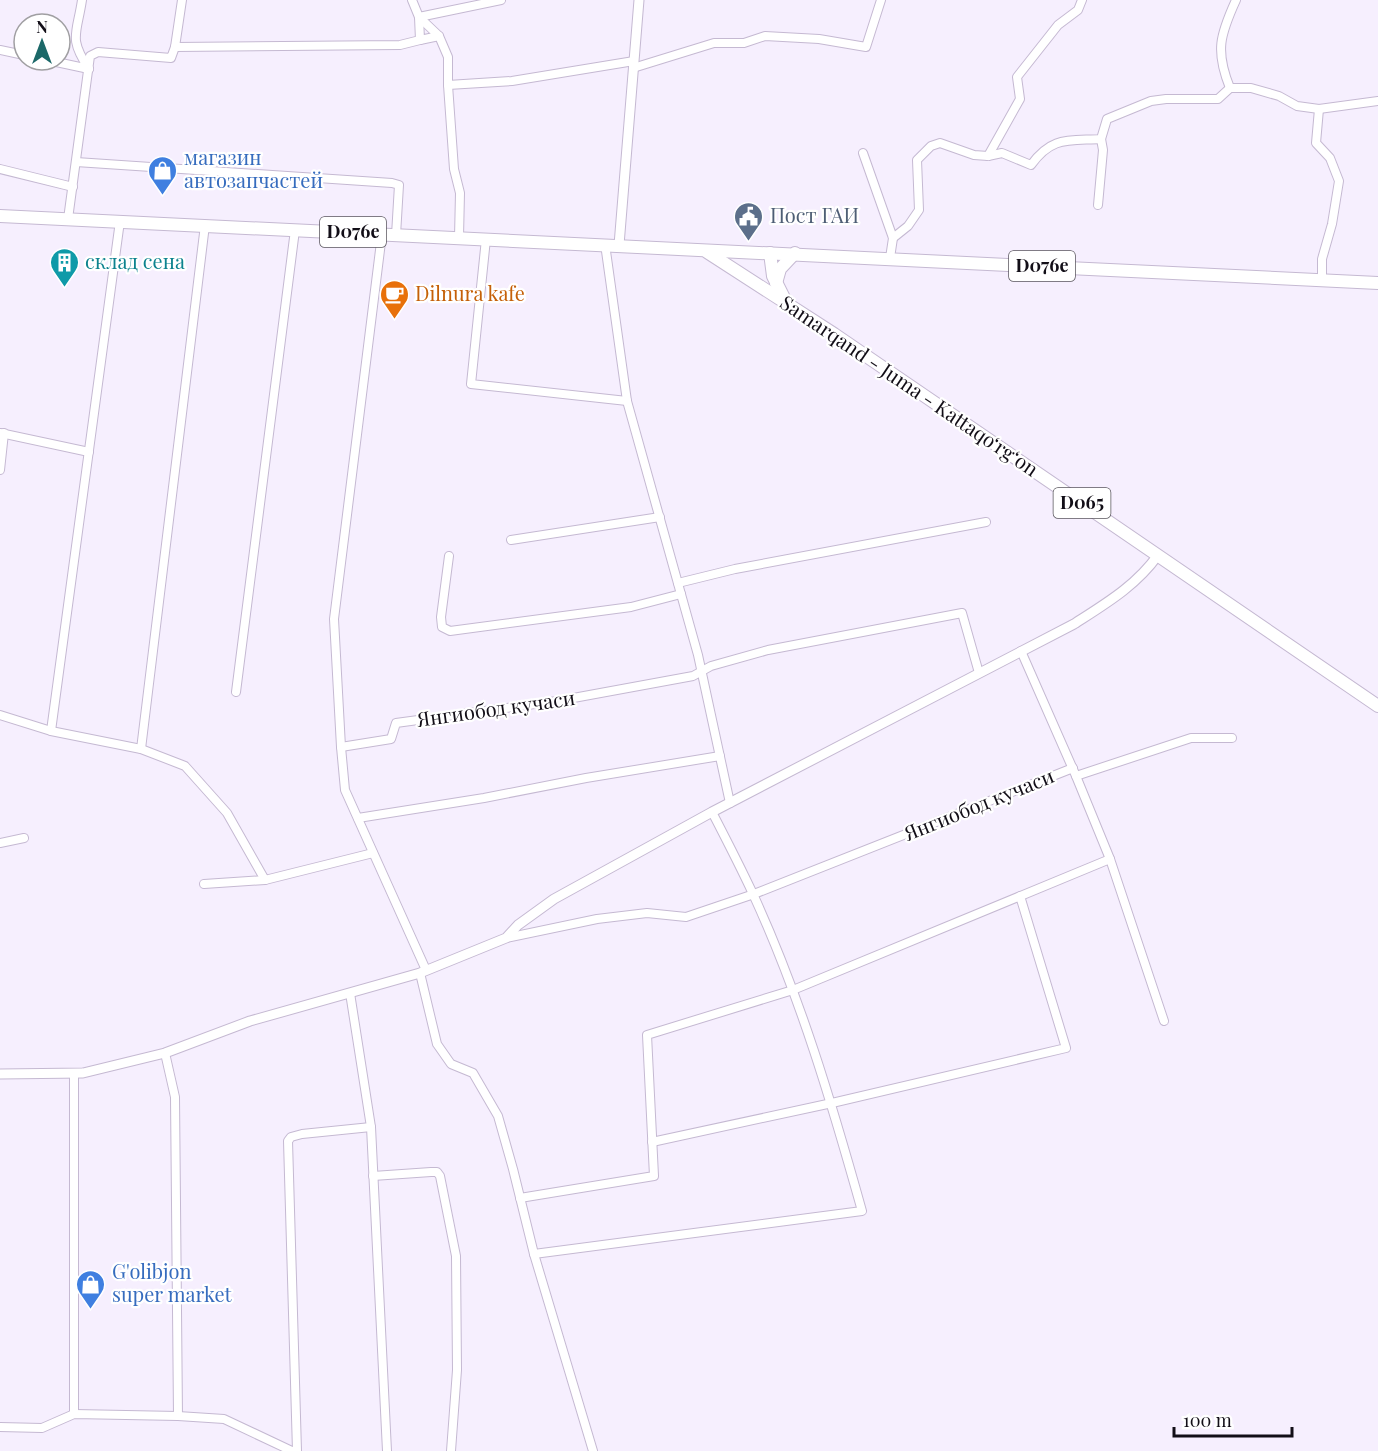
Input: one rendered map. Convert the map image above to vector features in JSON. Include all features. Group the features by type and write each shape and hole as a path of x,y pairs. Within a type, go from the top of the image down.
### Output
{"main road":[{"name":"D076e","path":"0,216 1378,283"},
{"name":"Samarqand - Juma - Kattaqo‘rg‘on","path":"706,251 785,301 1378,706"},
{"name":"D065","path":"770,253 771,268 785,301"},
{"path":"776,283 780,269 795,253"}],"street":[{"path":"82,0 75,43 77,52 89,69"},
{"path":"68,219 90,56 98,52 169,59 173,56 182,0"},
{"path":"411,0 419,17 439,36 448,57 454,169 460,193 459,237"},
{"path":"419,17 501,0"},
{"path":"619,245 639,0"},
{"path":"448,85 512,81 633,64 714,43 744,43 765,36 819,39 866,47 881,0"},
{"path":"988,156 1020,99 1017,77 1058,25 1078,10 1082,0"},
{"path":"1230,88 1220,47 1222,30 1236,0"},
{"path":"419,17 420,40"},
{"path":"175,46 400,45 439,36"},
{"path":"72,65 89,69"},
{"path":"1098,205 1103,150 1101,139 1107,119 1151,101 1218,99 1230,88 1251,88 1279,96 1297,106 1319,109 1378,101"},
{"path":"1319,109 1316,143 1330,158 1339,181 1332,224 1322,259 1322,281"},
{"path":"892,238 908,226 919,210 917,160 931,146 940,143 974,155 988,156 1002,153 1031,165 1040,153 1058,141 1101,139"},
{"path":"863,153 892,238 890,258"},
{"path":"76,162 392,183 399,185 396,235"},
{"path":"0,169 73,187"},
{"path":"51,730 120,221"},
{"path":"141,749 205,225"},
{"path":"236,692 295,230"},
{"path":"382,234 334,619 345,790 423,971 437,1044 451,1064 473,1073 498,1116 534,1254 593,1451"},
{"path":"486,239 471,384 627,401"},
{"path":"605,244 627,401 702,671 730,803"},
{"path":"0,470 2,433 89,452"},
{"path":"511,540 660,517"},
{"path":"678,583 735,569 986,522"},
{"name":"Янгиобод кучаси","path":"506,938 518,925 554,899 712,812 1074,624 1122,593 1147,571 1158,555"},
{"path":"449,556 441,618 442,627 450,631 631,608 681,594"},
{"name":"Янгиобод кучаси","path":"341,747 391,739 396,723 557,701 693,676 711,666 768,650 962,613 979,673"},
{"name":"Янгиобод кучаси","path":"1021,651 1077,776 1110,859 1164,1021"},
{"path":"0,715 51,730 141,749 185,766 227,813 265,880"},
{"path":"1077,776 1191,738 1232,738"},
{"path":"358,818 720,756"},
{"name":"Янгиобод кучаси","path":"0,1074 83,1073 165,1053 250,1021 423,971 506,938 597,919 647,913 686,917 753,894 1073,768"},
{"path":"534,1254 862,1211 832,1103 793,990 753,894 712,812"},
{"path":"0,843 24,838"},
{"path":"204,884 265,880 374,853"},
{"path":"520,1198 654,1176 647,1035 793,990 1110,859"},
{"path":"652,1142 832,1103 1066,1048 1020,896"},
{"path":"350,993 371,1127 387,1451"},
{"path":"165,1053 175,1097 178,1416"},
{"path":"74,1073 74,1414"},
{"path":"297,1451 288,1141 291,1137 302,1134 371,1127"},
{"path":"373,1176 431,1172 437,1172 440,1176 456,1256 457,1370 451,1451"},
{"path":"0,1426 42,1428 74,1414 224,1419 292,1451"}],"place":[{"name":"магазин автозапчастей","path":"163,196"},
{"name":"Пост ГАИ","path":"749,242"},
{"name":"склад сена","path":"64,288"},
{"name":"Dilnura kafe","path":"394,320"},
{"name":"G'olibjon super market","path":"91,1310"}]}
